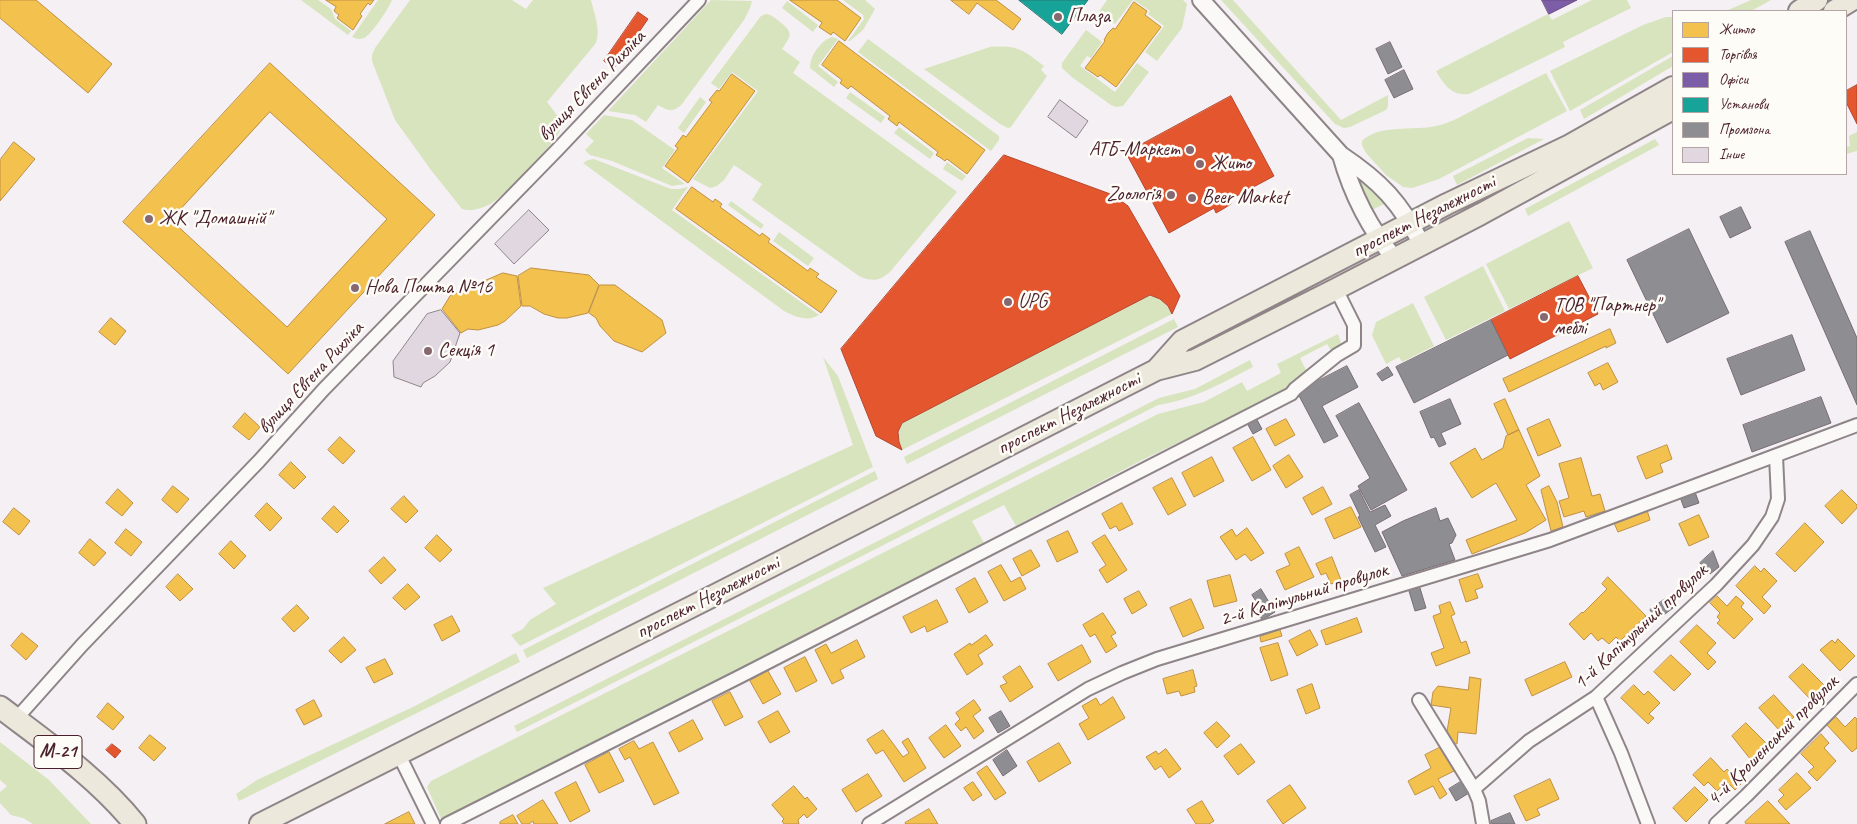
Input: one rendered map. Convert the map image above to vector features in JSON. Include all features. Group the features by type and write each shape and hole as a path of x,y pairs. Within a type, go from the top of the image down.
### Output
{"highway":[{"name":"М-21","path":"8,713 76,766 113,799 135,824"}],"main road":[{"path":"1801,10 1817,0"},
{"path":"1836,10 1852,0"},
{"name":"проспект Незалежності","path":"1156,370 1182,341 1412,222 1570,145 1672,88"},
{"name":"проспект Незалежності","path":"260,824 1156,370 1195,360 1336,289 1422,245 1672,110"}],"street":[{"name":"вулиця Євгена Рихліка","path":"8,713 82,645 259,460 324,389 558,149 699,0"},
{"path":"1201,0 1341,155 1372,177 1396,200 1412,222 1422,245"},
{"path":"1341,155 1349,183 1379,239 1394,259"},
{"path":"447,824 741,676 1291,394 1337,355 1354,345 1354,325 1336,289"},
{"name":"2-й Капітульний провулок","path":"869,824 1088,690 1122,673 1157,659 1550,540 1857,425"},
{"name":"1-й Капітульний провулок","path":"1474,789 1529,741 1596,697 1716,585 1753,544 1772,517 1778,499 1776,456"},
{"name":"4-й Крошенський провулок","path":"1716,824 1857,684"},
{"path":"1596,697 1621,753 1648,824"},
{"path":"1419,700 1474,789 1479,801 1483,824"},
{"path":"399,755 433,824"}],"green space":[{"path":"301,0 318,0 331,9 335,19 351,31 348,35"},
{"path":"378,0 392,0 380,20 367,36 361,39 352,37"},
{"path":"410,0 512,0 526,9 533,0 591,0 598,32 596,43 547,102 560,122 560,130 557,136 540,157 507,190 492,203 481,208 474,210 462,209 431,170 395,120 372,61 375,48"},
{"path":"711,0 752,1 744,20 682,104 676,109 670,110 658,105 646,122 635,115 608,111"},
{"path":"843,0 865,0 875,9 863,30 850,41 848,41 864,19 863,15"},
{"path":"1107,0 1133,0 1115,24 1098,13"},
{"path":"1134,0 1183,0 1187,4 1182,28 1157,61 1145,52 1164,26 1148,14 1150,11"},
{"path":"1221,0 1233,0 1341,120 1388,95 1386,110 1350,127 1344,128 1335,124"},
{"path":"1592,0 1627,0 1631,8 1563,42 1565,47 1469,94 1453,91 1442,81 1436,71 1548,14 1552,20"},
{"path":"1751,0 1771,0 1753,10 1728,10"},
{"path":"787,1 818,25 813,32 782,8"},
{"path":"766,14 777,19 789,32 789,38 782,49 800,62 793,73 957,192 889,273 881,278 871,280 859,276 752,200 762,184 734,165 724,180 717,186 710,188 693,179 758,91 732,72 719,89 711,83 761,16"},
{"path":"1666,17 1672,17 1672,53 1570,111 1550,71 1643,25"},
{"path":"1086,30 1102,42 1091,58 1087,56 1080,66 1115,92 1137,63 1149,72 1123,106 1116,107 1111,105 1062,68 1062,63"},
{"path":"832,37 838,39 818,66 838,82 834,87 810,68 810,63 816,50"},
{"path":"868,39 999,136 999,140 991,151 858,52"},
{"path":"990,47 1014,48 1025,52 1044,66 1041,70 1047,76 1011,127 1008,128 924,69"},
{"path":"1672,57 1672,67 1584,119 1580,110"},
{"path":"1546,73 1567,111 1439,179 1412,188 1403,187 1386,175 1366,153 1362,145 1362,141 1377,132 1448,123"},
{"path":"850,92 885,117 881,123 846,98"},
{"path":"700,97 706,102 684,133 678,128"},
{"path":"604,115 632,120 675,150 662,168 685,184 672,186 612,161 590,155 585,150 594,141 586,134"},
{"path":"899,127 934,153 930,159 894,133"},
{"path":"1857,132 1857,151 1847,154 1847,147 1850,146 1849,136"},
{"path":"1528,138 1544,139 1457,185 1453,176"},
{"path":"1655,139 1659,145 1528,216 1525,209"},
{"path":"594,159 671,189 688,187 672,210 819,315 810,318 797,317 784,311 583,163"},
{"path":"947,162 966,176 962,181 943,169"},
{"path":"1353,171 1386,203 1372,210"},
{"path":"731,201 764,225 761,229 728,205"},
{"path":"1569,221 1593,268 1509,309 1486,264"},
{"path":"779,232 814,258 808,266 773,241"},
{"path":"1483,266 1505,311 1446,340 1424,297"},
{"path":"1150,295 1163,302 1172,314 902,450 899,436 902,423"},
{"path":"1413,303 1434,346 1402,362 1399,357 1386,364 1372,335 1376,322"},
{"path":"1174,319 1178,327 907,464 904,457"},
{"path":"1338,334 1341,343 1332,352 1327,344 1300,358 1307,372 1301,381 1257,405 1144,459 1016,526 1004,505 972,521 984,543 925,575 442,821 427,787 431,781 1158,414 1204,402 1242,382 1247,391 1281,373 1277,364"},
{"path":"823,357 838,376 873,467 520,646 511,635 523,629 530,620 556,604 543,588 853,445"},
{"path":"1250,360 1253,367 1230,379 1195,395 1158,405 517,732 514,726 1159,398 1195,389"},
{"path":"875,471 878,479 527,658 523,650"},
{"path":"516,653 520,662 239,801 236,794 257,780 415,706"},
{"path":"0,742 49,780 91,824 33,824 23,818 11,815 0,803 0,792 7,786 0,780"}],"building: Житло":[{"path":"0,0 36,0 112,64 88,93 0,18"},
{"path":"326,0 374,0 370,5 368,3 360,14 362,16 353,30 337,18 339,15 334,11 336,7"},
{"path":"790,0 837,0 861,18 845,41 833,32 831,35 819,27 822,23"},
{"path":"951,0 996,0 1021,19 1013,30 977,3 969,14"},
{"path":"1134,2 1147,11 1145,15 1161,27 1116,87 1100,75 1098,77 1085,68 1105,41 1108,33 1113,28 1115,29"},
{"path":"839,41 985,150 967,174 947,159 945,161 936,155 938,152 899,122 897,126 888,119 890,116 851,86 848,89 840,83 842,80 822,65"},
{"name":"ЖК \"Домашній\"","path":"270,63 435,215 288,374 123,222","holes":["270,112 387,219 287,327 171,220"]},
{"path":"732,74 755,91 688,183 665,166 678,148 675,146 683,135 686,137 712,102 709,100 717,90 719,91"},
{"path":"14,142 35,159 0,201 0,160"},
{"path":"692,187 713,202 715,199 718,201 722,204 720,207 760,236 762,233 770,239 768,242 808,271 810,268 819,274 816,277 837,291 821,313 676,209"},
{"path":"531,268 589,275 599,285 588,313 558,318 544,314 530,306 522,306 518,276"},
{"path":"503,273 517,276 521,306 498,325 478,330 468,329 461,333 442,309 450,296"},
{"path":"600,285 615,285 662,320 666,333 642,352 614,341 600,326 596,318 589,313"},
{"path":"111,318 126,331 115,345 99,332"},
{"path":"1610,329 1616,343 1509,392 1503,379"},
{"path":"1608,363 1618,382 1603,390 1600,383 1595,386 1588,373"},
{"path":"1505,399 1519,430 1508,435 1494,404"},
{"path":"245,413 260,427 249,440 233,427"},
{"path":"1286,419 1295,435 1275,446 1266,429"},
{"path":"1549,419 1561,446 1538,456 1527,429"},
{"path":"1519,430 1540,476 1526,485 1546,520 1525,533 1472,554 1466,540 1517,520 1496,483 1472,498 1450,463 1475,448 1482,460 1503,448 1506,436"},
{"path":"340,437 355,451 343,464 328,450"},
{"path":"1253,437 1271,470 1252,481 1233,448"},
{"path":"1667,445 1672,459 1660,464 1663,472 1646,479 1637,457"},
{"path":"1289,455 1303,477 1286,488 1273,466"},
{"path":"1212,457 1224,481 1194,497 1182,473"},
{"path":"1581,458 1592,496 1600,494 1605,511 1586,517 1584,511 1564,517 1559,501 1569,498 1559,464"},
{"path":"291,462 306,477 294,489 279,475"},
{"path":"1172,478 1186,505 1168,515 1153,488"},
{"path":"173,486 189,499 177,513 162,500"},
{"path":"1549,486 1557,502 1563,527 1551,531 1541,490"},
{"path":"1323,487 1332,504 1312,515 1303,498"},
{"path":"118,489 133,503 122,516 106,503"},
{"path":"1842,490 1857,505 1857,508 1842,524 1825,506"},
{"path":"404,496 418,511 406,523 391,509"},
{"path":"267,503 282,518 270,531 255,516"},
{"path":"1122,503 1133,524 1119,531 1116,526 1110,529 1102,514"},
{"path":"334,506 349,521 337,533 322,519"},
{"path":"1351,507 1361,527 1334,539 1325,519"},
{"path":"14,508 30,521 19,535 3,522"},
{"path":"1647,510 1650,520 1618,532 1614,523"},
{"path":"1699,515 1709,537 1689,546 1679,524"},
{"path":"1805,523 1824,542 1795,572 1776,554"},
{"path":"1247,528 1264,553 1251,561 1245,554 1236,560 1220,537 1232,529 1236,536"},
{"path":"126,529 142,542 131,556 115,543"},
{"path":"1068,531 1078,552 1057,562 1047,541"},
{"path":"437,535 452,550 440,562 425,548"},
{"path":"1105,535 1127,570 1107,583 1099,570 1106,565 1092,543"},
{"path":"90,539 106,553 94,566 79,553"},
{"path":"231,541 246,556 234,569 219,554"},
{"path":"1299,547 1314,577 1285,590 1276,571 1290,565 1285,554"},
{"path":"1031,550 1040,566 1022,576 1013,559"},
{"path":"384,557 396,570 381,584 369,571"},
{"path":"1332,557 1341,580 1331,584 1326,573 1321,575 1316,564"},
{"path":"1001,565 1011,582 1020,577 1026,589 1004,601 988,572"},
{"path":"1755,566 1761,572 1764,568 1777,581 1762,597 1771,606 1764,614 1736,586"},
{"path":"178,574 193,589 180,601 166,587"},
{"path":"1478,574 1483,587 1475,590 1478,598 1466,602 1459,580"},
{"path":"1230,575 1237,601 1214,607 1207,581"},
{"path":"1608,577 1646,616 1620,641 1616,637 1609,644 1602,638 1598,641 1591,633 1584,640 1569,624 1607,589 1602,584"},
{"path":"975,578 988,602 969,613 956,589"},
{"path":"408,584 420,597 405,610 393,598"},
{"path":"1139,591 1147,605 1132,614 1124,599"},
{"path":"1717,596 1727,606 1736,596 1744,603 1741,607 1753,619 1734,639 1717,623 1720,620 1717,617 1720,613 1710,603"},
{"path":"1191,599 1204,628 1183,637 1170,608"},
{"path":"937,600 948,622 927,632 925,626 911,633 903,617"},
{"path":"1450,602 1455,614 1451,616 1461,643 1466,641 1470,653 1436,666 1431,653 1444,648 1433,616 1441,613 1439,606"},
{"path":"297,605 309,618 294,632 282,619"},
{"path":"1103,613 1116,633 1111,636 1117,646 1106,653 1095,634 1090,637 1083,625"},
{"path":"452,616 460,631 442,641 434,625"},
{"path":"1357,618 1362,632 1326,645 1321,631"},
{"path":"1697,625 1716,643 1707,653 1716,662 1708,670 1680,642"},
{"path":"1280,630 1282,636 1261,642 1260,637"},
{"path":"1310,630 1318,645 1297,656 1289,641"},
{"path":"22,633 38,646 26,660 11,646"},
{"path":"986,635 993,645 978,655 983,664 967,675 954,654"},
{"path":"344,637 356,650 341,663 329,651"},
{"path":"1838,639 1855,656 1840,671 1820,650 1832,640 1835,643"},
{"path":"857,640 865,657 840,670 844,678 832,684 815,650 826,644 831,653"},
{"path":"1278,643 1288,675 1271,681 1260,648"},
{"path":"1082,645 1091,662 1058,681 1048,664"},
{"path":"1671,655 1691,674 1674,691 1654,672"},
{"path":"805,657 817,681 796,692 784,668"},
{"path":"385,659 393,674 374,683 366,668"},
{"path":"1565,662 1572,677 1532,696 1525,680"},
{"path":"1803,664 1825,686 1811,700 1789,677"},
{"path":"1020,666 1033,687 1010,702 1000,686 1007,683 1003,677"},
{"path":"1193,670 1197,686 1194,687 1195,692 1181,696 1179,691 1167,694 1163,679"},
{"path":"768,671 781,694 763,704 750,681"},
{"path":"1470,677 1481,679 1476,734 1458,732 1457,744 1450,743 1446,737 1451,708 1431,705 1433,692 1438,686 1468,690"},
{"path":"1312,684 1320,708 1306,714 1297,690"},
{"path":"1634,685 1644,695 1648,691 1660,703 1649,714 1654,718 1648,724 1621,698"},
{"path":"730,692 743,717 725,726 712,701"},
{"path":"1774,695 1794,717 1779,730 1759,708"},
{"path":"1113,697 1125,718 1088,740 1079,724 1089,718 1082,706 1096,698 1100,705"},
{"path":"314,700 322,716 304,725 296,710"},
{"path":"974,700 981,710 973,716 984,731 974,739 966,727 961,731 955,724 960,719 956,713"},
{"path":"108,703 124,717 113,730 97,717"},
{"path":"778,711 790,732 770,743 758,722"},
{"path":"1836,717 1845,727 1855,717 1857,719 1857,748 1852,752 1827,725"},
{"path":"693,720 703,739 679,752 669,733"},
{"path":"1217,722 1230,736 1217,748 1204,733"},
{"path":"1746,723 1767,744 1751,760 1732,736"},
{"path":"946,725 961,746 944,758 929,738"},
{"path":"883,730 903,757 909,753 902,742 908,738 926,768 904,782 883,750 876,754 867,740"},
{"path":"1821,734 1829,743 1824,748 1836,761 1817,781 1808,772 1814,767 1801,754"},
{"path":"150,735 166,748 154,761 139,748"},
{"path":"634,741 639,749 653,742 679,793 654,805 630,757 625,760 619,749"},
{"path":"1059,743 1071,763 1039,782 1027,762"},
{"path":"1241,744 1255,762 1238,775 1224,756"},
{"path":"1441,747 1454,771 1438,779 1447,794 1440,799 1433,786 1415,795 1408,781 1431,768 1425,755"},
{"path":"1166,749 1181,769 1169,778 1161,766 1155,770 1146,757 1156,751 1158,754"},
{"path":"609,752 624,781 599,793 585,765"},
{"path":"1711,758 1724,772 1727,769 1741,784 1735,790 1727,782 1717,791 1708,782 1704,786 1693,775"},
{"path":"987,766 1006,793 995,800 977,773"},
{"path":"1797,773 1811,788 1786,810 1778,801 1784,795 1779,790"},
{"path":"868,774 882,796 856,812 842,790"},
{"path":"1550,779 1559,799 1537,809 1540,815 1526,821 1514,796"},
{"path":"576,782 590,811 570,822 555,793"},
{"path":"973,782 982,795 973,801 964,788"},
{"path":"1290,785 1306,808 1283,824 1267,801"},
{"path":"794,786 817,809 807,818 804,814 798,820 799,824 784,824 782,821 784,819 772,805"},
{"path":"1695,787 1708,800 1686,822 1673,808"},
{"path":"543,800 558,824 534,824 533,821 529,824 522,824 517,816"},
{"path":"1202,801 1214,821 1209,824 1196,824 1187,810"},
{"path":"1768,801 1790,824 1746,824 1745,822"},
{"path":"929,809 938,824 905,823"},
{"path":"409,812 415,824 385,824"},
{"path":"513,815 518,824 500,824 500,822"}],"building: Торгівля":[{"path":"638,12 648,19 614,68 604,61"},
{"path":"1857,85 1857,124 1847,104 1847,90"},
{"name":"Жито","path":"1231,96 1274,176 1229,200 1231,204 1216,213 1214,208 1169,233 1126,153"},
{"name":"UPG","path":"1004,155 1113,195 1128,206 1180,296 1172,314 1168,306 1160,299 1150,295 902,423 898,432 902,450 876,436 841,349"},
{"name":"ТОВ \"Партнер\" меблі","path":"1578,276 1598,314 1510,359 1491,320"},
{"path":"112,744 121,751 115,758 106,750"}],"building: Офіси":[{"path":"1542,0 1577,0 1549,14"}],"building: Установи":[{"name":"Плаза","path":"1019,0 1088,0 1062,34"}],"building: Промзона":[{"path":"1390,42 1402,67 1388,74 1376,49"},
{"path":"1404,70 1413,89 1394,98 1385,80"},
{"path":"1741,207 1751,228 1730,238 1720,217"},
{"path":"1689,229 1729,313 1667,343 1627,260"},
{"path":"1810,231 1857,338 1857,405 1785,242"},
{"path":"1491,320 1508,355 1414,403 1396,367"},
{"path":"1792,335 1805,370 1741,395 1727,359"},
{"path":"1347,366 1358,387 1322,406 1338,436 1324,443 1297,392"},
{"path":"1388,367 1393,375 1382,381 1377,374"},
{"path":"1821,397 1831,423 1752,452 1743,425"},
{"path":"1450,399 1461,424 1441,433 1446,444 1439,447 1434,437 1431,438 1420,412"},
{"path":"1359,403 1407,490 1371,510 1358,486 1370,478 1336,416"},
{"path":"1256,418 1262,429 1253,434 1247,423"},
{"path":"1359,490 1370,512 1385,505 1391,516 1375,525 1386,547 1375,552 1358,517 1360,516 1350,495"},
{"path":"1695,492 1699,503 1684,508 1680,497"},
{"path":"1436,508 1440,521 1448,518 1456,535 1452,543 1449,544 1455,560 1402,576 1382,532 1403,521"},
{"path":"1713,551 1719,567 1710,574 1700,563"},
{"path":"1420,588 1426,608 1415,611 1409,591"},
{"path":"1261,589 1275,612 1262,620 1256,608 1259,606 1252,595"},
{"path":"1665,599 1673,608 1657,620 1650,610"},
{"path":"1001,711 1010,726 998,733 989,718"},
{"path":"1007,750 1017,766 1003,776 993,760"},
{"path":"1462,781 1469,793 1456,801 1449,789"},
{"path":"1510,813 1515,824 1492,824 1491,821"}],"building: Інше":[{"path":"1060,100 1088,121 1076,138 1048,117"},
{"path":"529,210 549,230 514,264 495,244"},
{"name":"Секція 1","path":"441,310 460,333 450,362 435,376 423,383 421,387 394,377 393,361 427,314"}],"place":[{"name":"Плаза","path":"1058,17"},
{"name":"АТБ-Маркет","path":"1190,150"},
{"name":"Жито","path":"1200,164"},
{"name":"Zooлогія","path":"1171,195"},
{"name":"Beer Market","path":"1192,198"},
{"name":"ЖК \"Домашній\"","path":"149,219"},
{"name":"Нова Пошта №16","path":"355,288"},
{"name":"UPG","path":"1008,302"},
{"name":"ТОВ \"Партнер\" меблі","path":"1544,317"},
{"name":"Секція 1","path":"428,351"}]}
